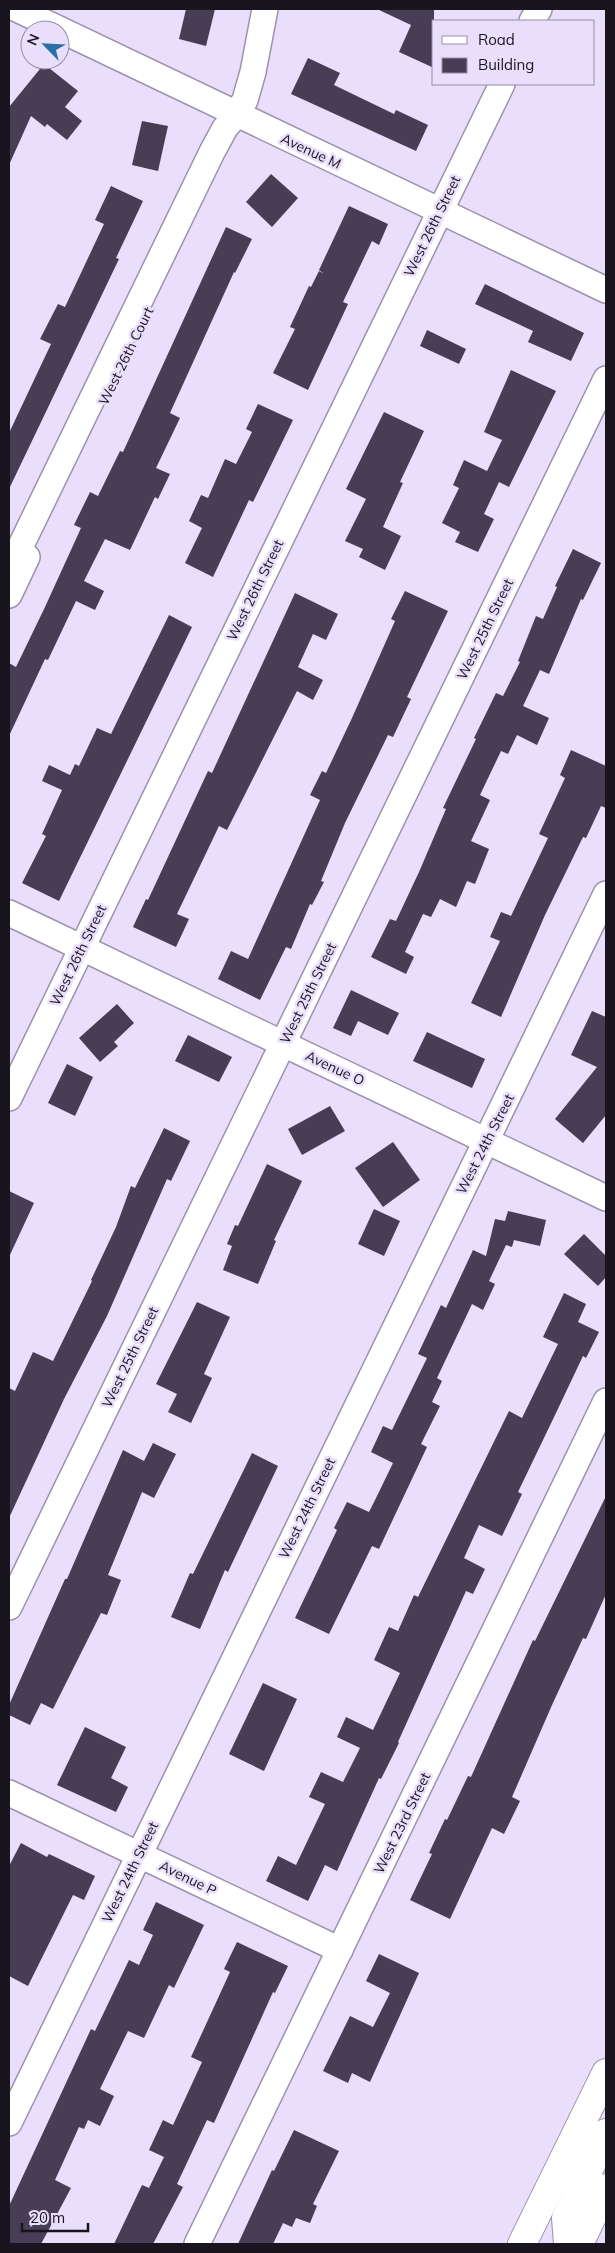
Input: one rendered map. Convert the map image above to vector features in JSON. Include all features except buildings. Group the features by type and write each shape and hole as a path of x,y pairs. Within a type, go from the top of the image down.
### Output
{"main road":[{"path":"522,2244 606,2073"},
{"path":"568,2244 566,2218 606,2133"},
{"path":"579,2244 606,2188"}],"street":[{"name":"Avenue M","path":"17,9 606,290"},
{"name":"West 26th Court","path":"9,570 212,152 225,128 245,100 253,72 265,9"},
{"path":"533,20 539,9"},
{"name":"West 26th Street","path":"9,1098 502,85"},
{"name":"West 26th Court","path":"9,595 234,133 236,115"},
{"name":"West 25th Street","path":"9,1607 606,379"},
{"name":"West 24th Street","path":"9,2122 474,1163 488,1141 606,894"},
{"name":"Avenue O","path":"9,913 606,1198"},
{"name":"West 23rd Street","path":"197,2244 606,1402"},
{"name":"Avenue P","path":"9,1792 340,1950"}]}
